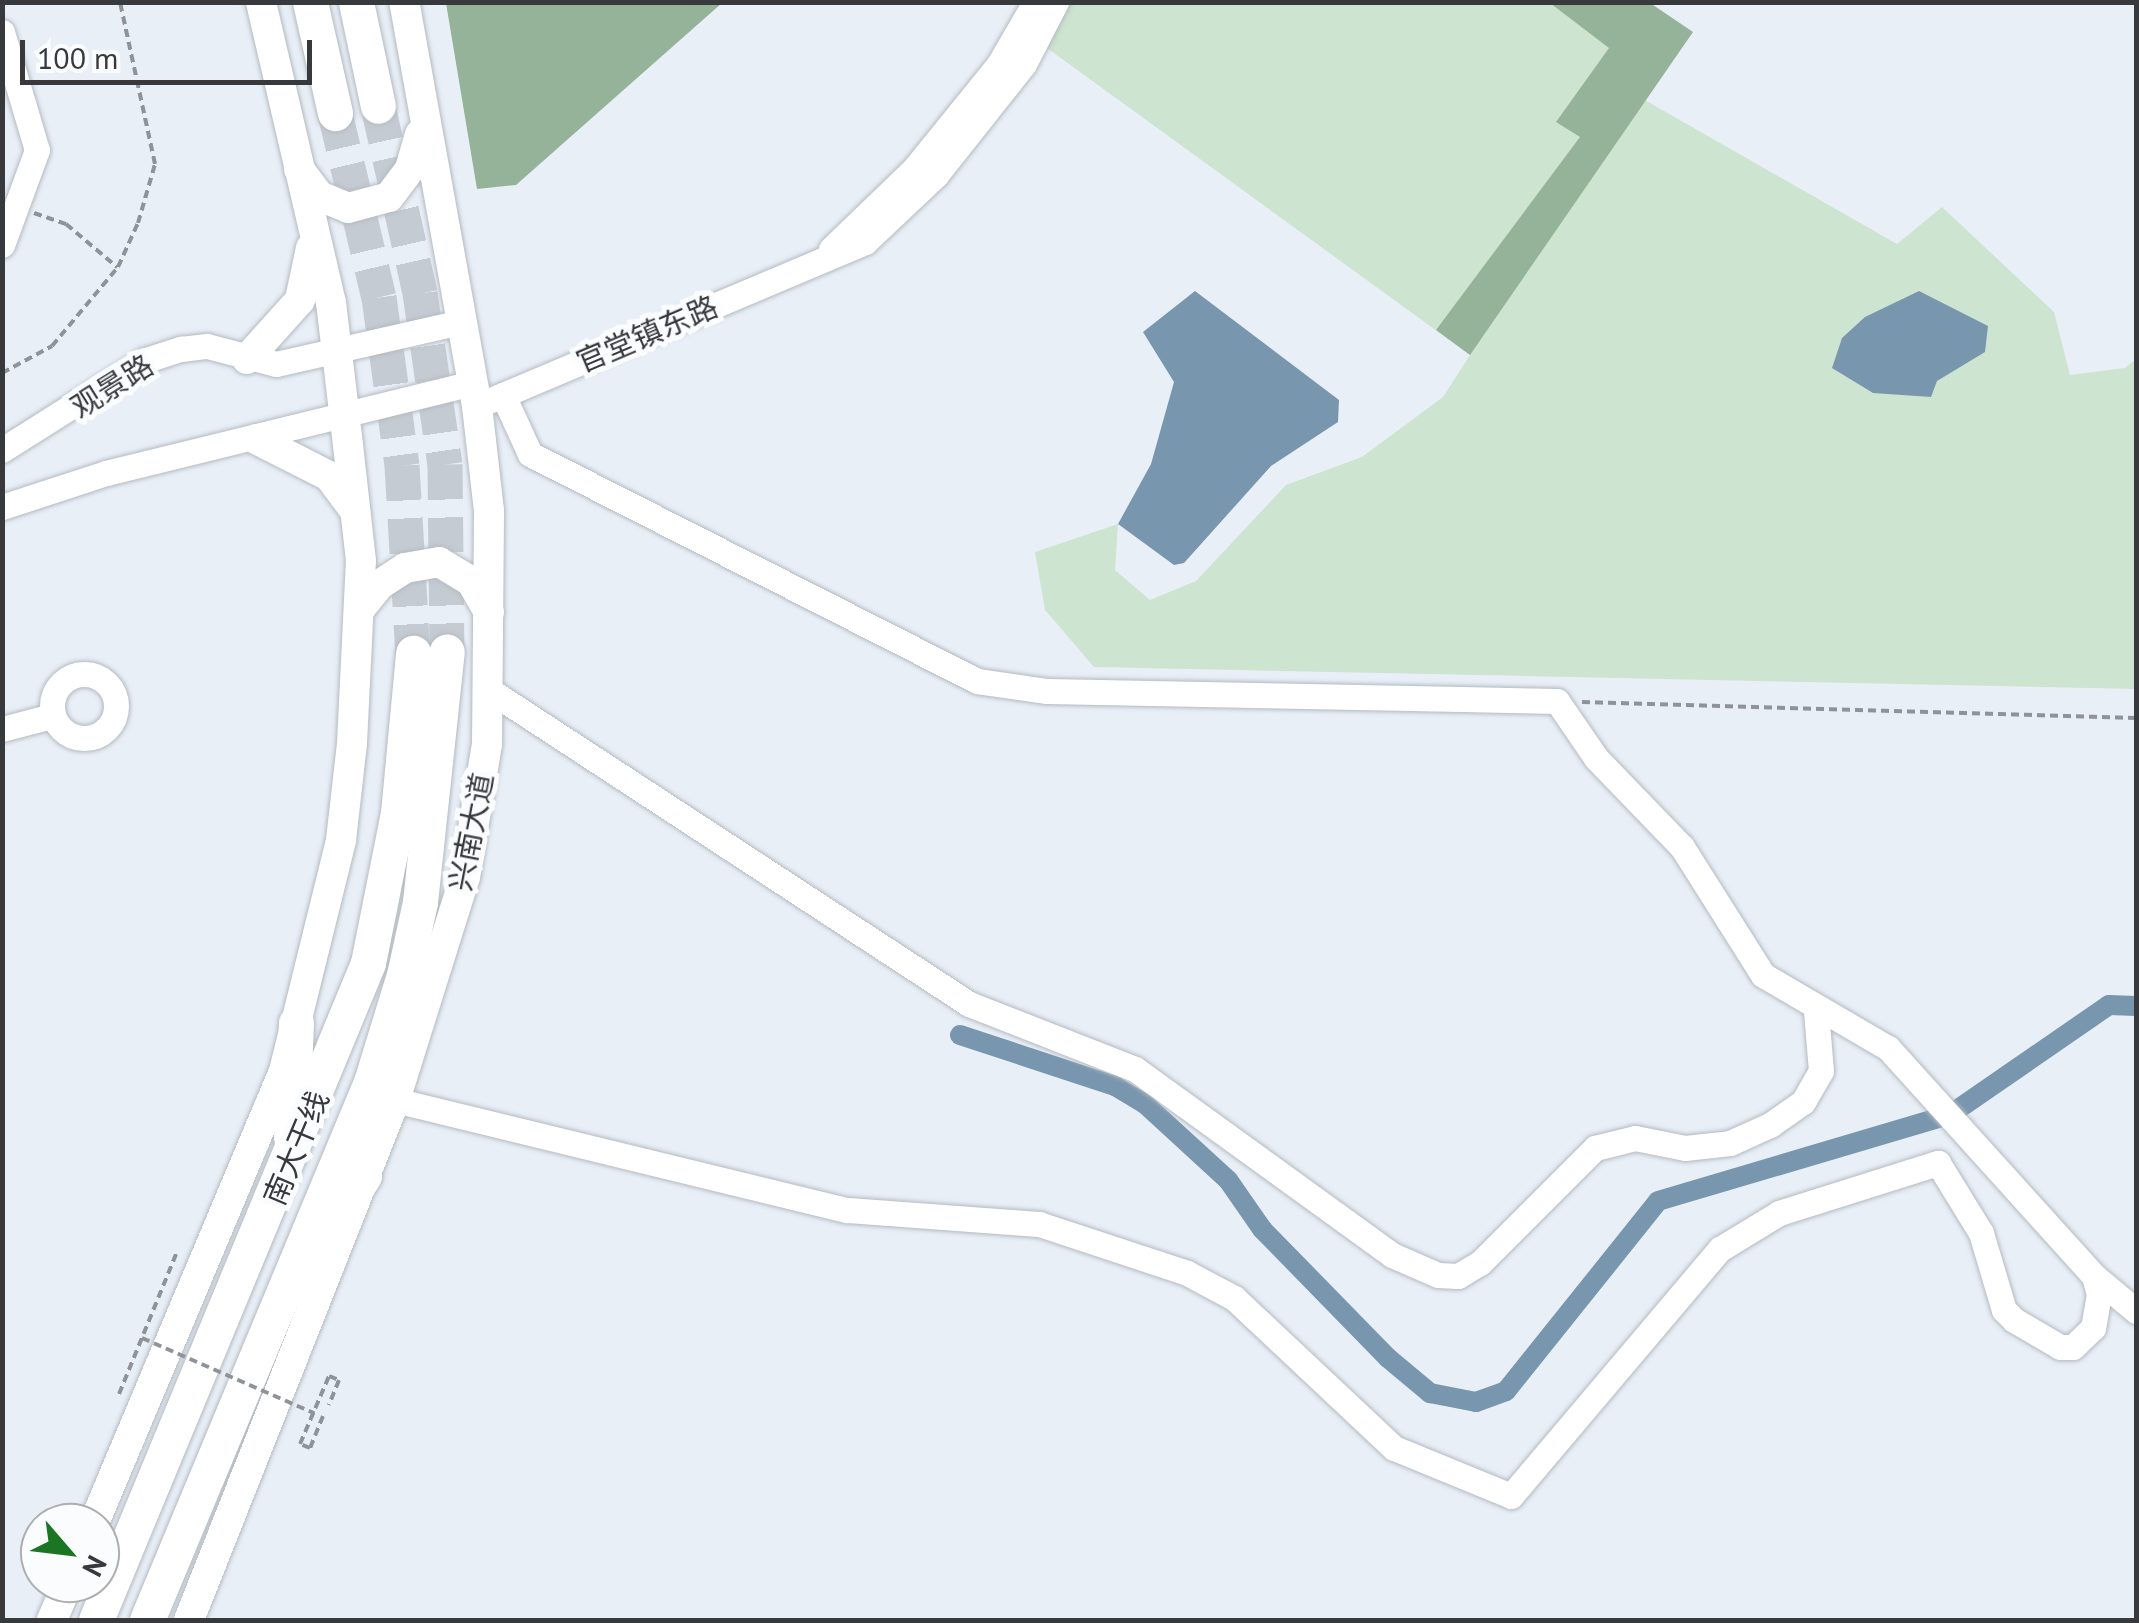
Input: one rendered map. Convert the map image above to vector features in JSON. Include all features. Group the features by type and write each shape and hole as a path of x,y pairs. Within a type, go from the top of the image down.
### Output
{"highway":[{"path":"310,2 335,113"},
{"path":"356,2 378,106"},
{"name":"南大干线","path":"96,1620 290,1164 368,964 430,652 422,884 404,975 370,1082 148,1620"},
{"path":"290,1164 296,1024"},
{"path":"285,1292 364,1176"}],"main road":[{"path":"102,1503 284,1071 341,840 359,610 355,511 337,350 260,2"},
{"name":"兴南大道","path":"189,1620 395,1100 465,877 488,690 489,511 484,395 461,322 404,2"},
{"path":"297,167 320,196 348,208 390,197 410,169 423,125"},
{"path":"246,359 300,300 313,230"},
{"path":"256,439 330,476 355,511"},
{"path":"359,610 405,568 439,562 471,581 490,615"}],"street":[{"name":"官堂镇东路","path":"816,262 914,169 998,64 1035,2"},
{"name":"官堂镇东路","path":"484,395 865,242 936,174 1024,64 1056,2"},
{"path":"2,32 37,150 20,208 2,245"},
{"name":"观景路","path":"2,450 143,361 207,346 276,364 461,322"},
{"path":"2,507 106,473 345,416 484,395 530,454 977,681 1047,691 1557,701 1596,758 1682,848 1752,962 1816,1012 1888,1048 2094,1276 2136,1311"},
{"path":"488,690 969,1004 1135,1070 1392,1255 1438,1275 1458,1276 1480,1263 1595,1148 1634,1138 1685,1148 1730,1144 1770,1125 1802,1102 1821,1071 1816,1012"},
{"path":"2,729 52,716"},
{"path":"395,1100 848,1210 1039,1224 1187,1273 1234,1298 1394,1448 1511,1496 1720,1248 1780,1213 1938,1163 1981,1233 2004,1310 2014,1320 2060,1347 2073,1347 2093,1328 2099,1294 2094,1276"}],"path":[{"path":"2,374 52,346 118,267 155,164 120,2"},
{"path":"20,208 66,224 118,267"},
{"path":"1557,701 2136,718"},
{"path":"118,1394 177,1252"},
{"path":"142,1338 314,1412"},
{"path":"324,1416 310,1448 300,1444 329,1376 339,1380 328,1405"}],"green space":[{"path":"446,2 722,3 516,185 477,189"},
{"path":"1061,3 1650,3 1693,32 1643,99 1897,244 1942,207 2054,312 2070,375 2125,368 2136,359 2136,689 1094,667 1045,610 1035,552 1118,524 1115,570 1150,600 1196,581 1286,485 1362,457 1443,397 1470,355 1040,43"},
{"path":"1550,3 1650,3 1693,32 1470,355 1436,330 1580,137 1556,122 1609,48"}],"water":[{"path":"1195,291 1339,400 1338,422 1271,466 1184,563 1174,565 1118,524 1151,464 1174,382 1143,332"},
{"path":"1919,291 1988,326 1985,352 1937,381 1931,397 1873,393 1832,368 1842,338 1865,317"}],"waterway":[{"path":"960,1035 1115,1086 1145,1104 1228,1180 1262,1229 1388,1358 1430,1393 1476,1402 1506,1391 1658,1201 1951,1114 2109,1005 2136,1006"}],"tunnel":[{"path":"378,106 420,293 445,464 447,651"},
{"path":"335,113 379,297 402,465 413,653"}]}
